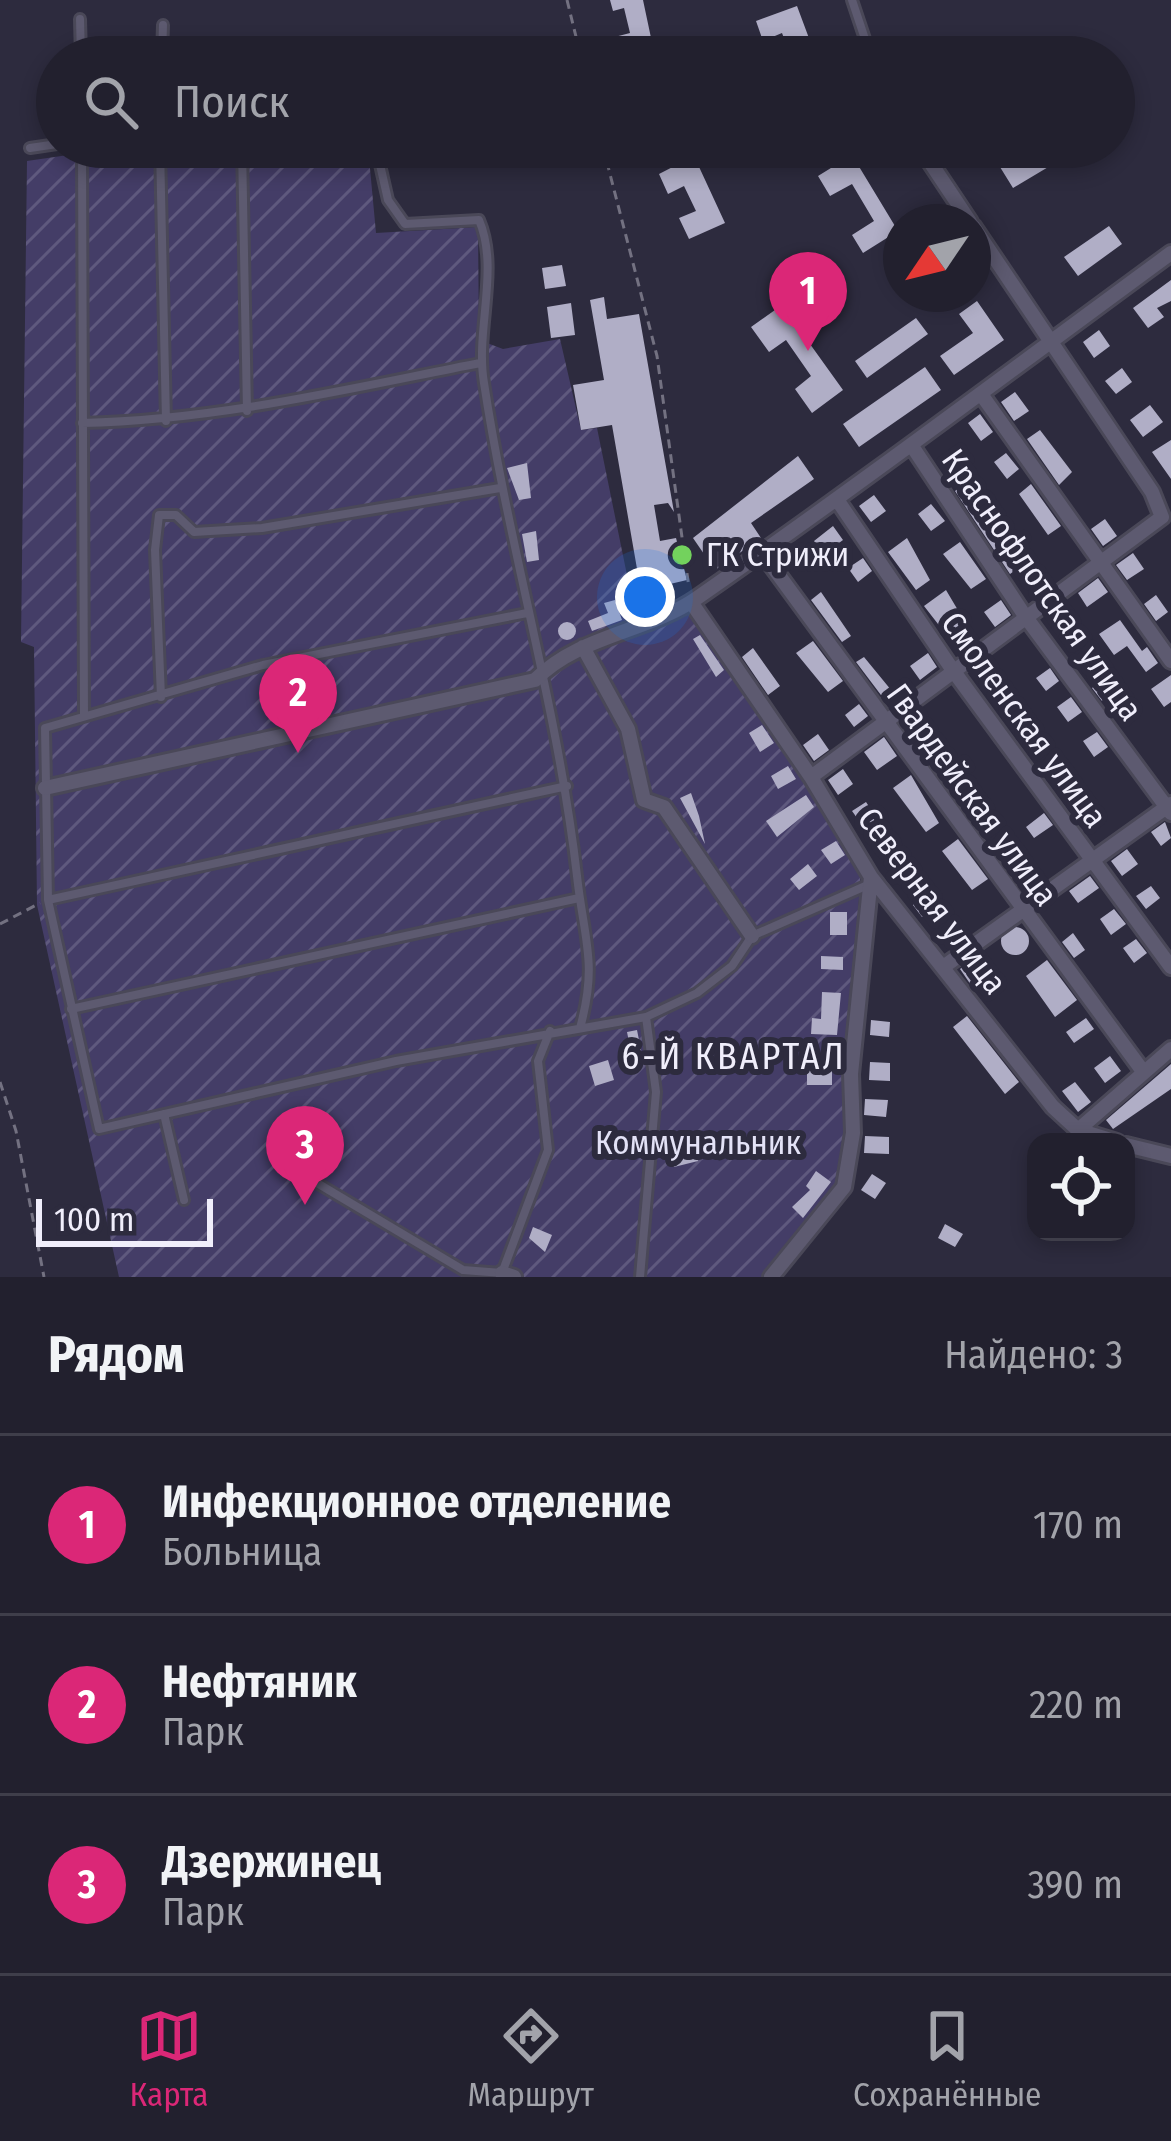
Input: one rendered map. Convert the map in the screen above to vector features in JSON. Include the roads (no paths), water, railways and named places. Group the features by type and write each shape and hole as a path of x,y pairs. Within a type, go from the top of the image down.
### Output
{"street":[{"path":"934,168 958,204"},
{"path":"811,777 883,718 1167,518 991,252"},
{"path":"45,788 535,680 583,647 691,602 838,501 1171,254"},
{"path":"981,394 1171,661"},
{"name":"Краснофлотская улица","path":"912,446 1025,616 1170,808"},
{"name":"Смоленская улица","path":"838,501 952,669 1171,967"},
{"name":"Гвардейская улица","path":"760,551 1142,1070"},
{"name":"Северная улица","path":"691,602 811,777 871,880 946,965 1052,1107 1088,1133"},
{"path":"583,647 628,729 644,800 664,807 752,936"},
{"path":"946,965 1170,808"},
{"path":"772,1277 844,1187 854,1133 851,1074 871,880"},
{"path":"1078,1130 1171,1049"},
{"path":"1135,1147 1171,1156"}],"lane":[{"path":"852,0 864,36"},
{"path":"80,20 80,36"},
{"path":"163,25 163,36"},
{"path":"30,148 36,147"},
{"path":"82,168 84,716"},
{"path":"160,168 166,422"},
{"path":"242,168 248,411"},
{"path":"381,168 388,200 405,224 478,220 487,240 481,363 500,488 567,786 593,979 580,1028"},
{"path":"82,423 166,422 248,411 481,363"},
{"path":"160,698 155,550 160,515 176,515 194,532 262,527 500,488"},
{"path":"527,613 263,665 45,728 48,901 99,1129 550,1030 646,1016 715,980 732,966 752,936 871,880"},
{"path":"48,901 567,786"},
{"path":"70,1009 579,898"},
{"path":"640,1277 656,1092 646,1016"},
{"path":"317,1183 464,1270 508,1275 548,1150 538,1061 550,1030"},
{"path":"164,1114 184,1201"}],"place":[{"name":"Инфекционное отделение","path":"808,351"},
{"name":"ГК Стрижи","path":"682,555"},
{"name":"Нефтяник","path":"298,753"},
{"name":"Дзержинец","path":"305,1205"}],"district":[{"name":"6-Й КВАРТАЛ","path":"734,1057"}],"park label":[{"name":"Коммунальник","path":"698,1143"}]}
